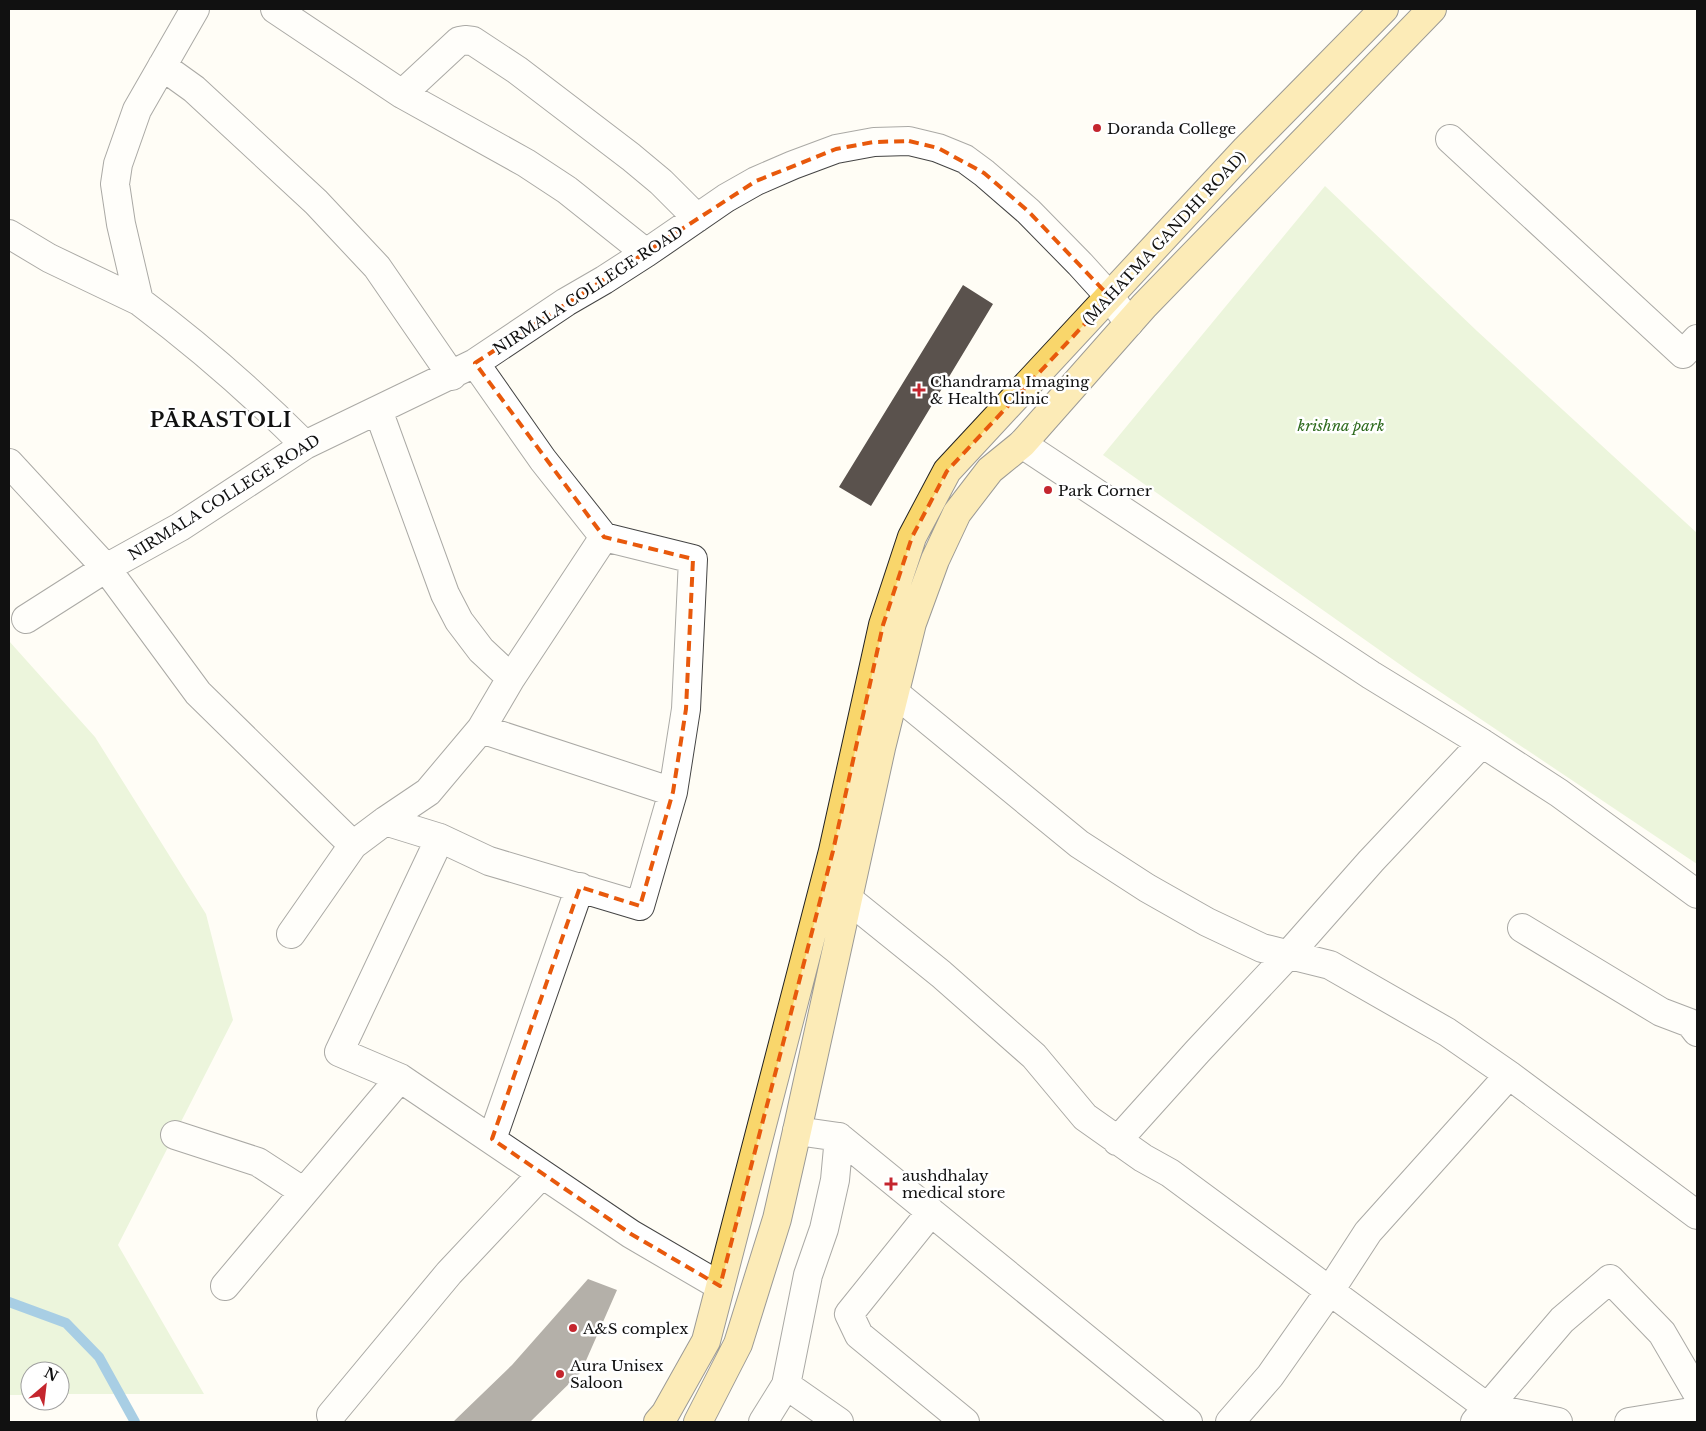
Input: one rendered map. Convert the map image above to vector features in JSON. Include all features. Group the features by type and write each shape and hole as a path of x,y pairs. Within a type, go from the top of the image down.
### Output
{"main road":[{"name":"(MAHATMA GANDHI ROAD)","path":"658,1422 665,1414 706,1341 833,851 883,625 912,537 948,471 1246,149 1384,9"},
{"path":"698,1422 738,1344 776,1218 797,1131 881,748 912,623 935,560 957,513 990,470 1022,444 1129,323 1432,9"}],"street":[{"path":"139,301 120,224 115,184 118,164 137,110 195,9"},
{"path":"274,9 402,94 526,163 567,190 646,253"},
{"path":"402,94 460,41 473,41 517,70 631,157 661,182 697,218"},
{"path":"162,66 194,89 316,202 377,267 543,460 604,537 693,559 686,709 673,792 640,906 489,861 440,838 385,821"},
{"path":"1450,138 1683,354 1697,339"},
{"name":"NIRMALA COLLEGE ROAD","path":"26,619 106,568 180,527 305,445 464,370 566,302 646,253 733,194 793,165 846,148 874,142 909,141 938,148 964,159 984,173 1028,212 1110,297 1129,323"},
{"path":"9,234 49,258 139,301 171,325 266,406 305,445"},
{"path":"378,410 445,594 459,621 481,650 511,678"},
{"path":"1022,444 1370,675 1482,743 1559,793 1697,894"},
{"path":"9,463 106,568 198,693 352,845"},
{"path":"291,934 352,845 428,792 480,729 511,678 604,537"},
{"path":"895,693 1079,844 1147,888 1207,922 1262,948 1330,965 1447,1032 1509,1075 1697,1215"},
{"path":"480,729 673,792"},
{"path":"1117,1141 1196,1052 1288,955 1371,861 1482,743"},
{"path":"440,838 339,1052 400,1078 631,1234 720,1286"},
{"path":"492,1139 580,888"},
{"path":"848,899 941,974 1034,1056 1085,1117 1117,1141 1170,1173 1259,1238 1481,1415 1558,1422"},
{"path":"1522,928 1661,1012 1690,1023 1697,1032"},
{"path":"1230,1422 1270,1376 1329,1292 1368,1232 1509,1075"},
{"path":"225,1286 400,1078"},
{"path":"797,1131 839,1136 1188,1422"},
{"path":"175,1135 258,1162 304,1192"},
{"path":"763,1422 786,1386 808,1275 824,1229 835,1180 839,1136"},
{"path":"331,1415 449,1273 542,1174"},
{"path":"932,1212 849,1314 859,1335 965,1422"},
{"path":"1481,1415 1562,1320 1610,1279 1662,1332 1697,1393"},
{"path":"786,1386 839,1422"},
{"path":"1629,1422 1697,1411"}],"highlighted area":[{"path":"909,141 938,148 984,173 1028,211 1110,297 947,471 912,537 883,625 833,851 720,1286 631,1234 492,1139 580,887 640,906 673,792 686,709 693,559 604,537 475,363 756,181 836,149 874,142"}],"green space":[{"name":"krishna park","path":"1325,186 1477,331 1697,533 1697,864 1412,673 1103,455"},
{"path":"9,641 95,737 206,914 233,1020 118,1245 204,1394 70,1394 70,1361 20,1361 20,1395 9,1395"}],"building":[{"path":"963,285 993,304 871,506 839,487"},
{"name":"A&S complex","path":"588,1279 617,1290 581,1372 530,1422 453,1422 512,1365"}],"waterway":[{"path":"9,1302 66,1323 99,1357 135,1422"}],"place":[{"name":"Doranda College","path":"1097,128"},
{"name":"Chandrama Imaging & Health Clinic","path":"919,390"},
{"name":"Park Corner","path":"1048,490"},
{"name":"aushdhalay medical store","path":"891,1184"},
{"name":"A&S complex","path":"573,1328"},
{"name":"Aura Unisex Saloon","path":"560,1374"}],"district":[{"name":"PĀRASTOLI","path":"221,420"}]}
